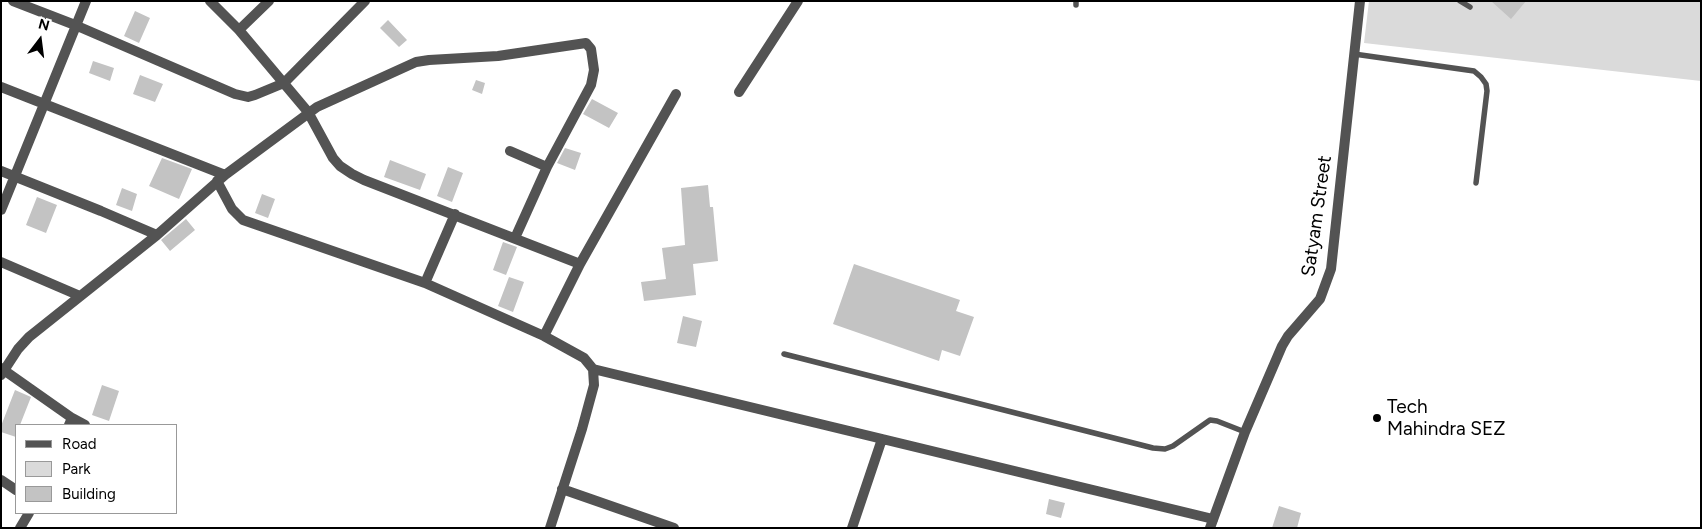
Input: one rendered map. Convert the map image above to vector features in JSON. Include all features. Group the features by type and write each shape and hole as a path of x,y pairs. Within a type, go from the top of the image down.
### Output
{"street":[{"path":"13,1 76,25 241,96 255,95 284,83 365,1"},
{"path":"1,210 86,1"},
{"path":"210,1 239,30 308,112 333,158 346,170 364,180 580,264"},
{"path":"239,30 268,1"},
{"path":"739,92 798,1"},
{"name":"Satyam Street","path":"1212,523 1245,432 1282,346 1288,336 1320,299 1331,269 1360,1"},
{"path":"71,422 2,371 18,349 29,337 156,235 221,178 308,112 416,62 509,54 586,43 591,49 594,70 593,79 547,167 516,238"},
{"path":"1,87 221,178 232,209 243,220 425,283 544,336 584,358 593,369 594,385 550,528"},
{"path":"544,336 580,264 676,94"},
{"path":"510,151 547,167"},
{"path":"1,171 156,235"},
{"path":"425,283 455,214"},
{"path":"1,262 80,296"},
{"path":"593,369 882,439 1212,523"},
{"path":"852,528 882,439"},
{"path":"1,480 15,489"},
{"path":"562,489 674,528"},
{"path":"20,528 28,514"}],"lane":[{"path":"1460,1 1470,7"},
{"path":"1354,54 1474,71 1481,77 1486,84 1487,91 1476,183"},
{"path":"784,354 1153,448 1165,449 1173,446 1210,420 1245,432"}],"green space":[{"path":"1369,1 1701,1 1701,81 1364,43"}],"building":[{"path":"1491,1 1526,1 1511,19"},
{"path":"135,11 150,18 139,43 124,36"},
{"path":"388,20 407,40 399,47 380,28"},
{"path":"93,61 114,68 110,81 89,73"},
{"path":"140,75 163,84 155,102 133,94"},
{"path":"476,80 485,83 482,94 472,90"},
{"path":"592,99 618,113 609,128 583,114"},
{"path":"565,148 581,153 575,170 557,163"},
{"path":"162,158 192,169 179,199 149,186"},
{"path":"390,160 426,174 420,190 384,177"},
{"path":"448,167 463,173 452,202 437,196"},
{"path":"708,185 710,207 713,207 718,261 693,264 696,295 644,301 641,282 666,279 662,248 685,245 681,188"},
{"path":"122,188 137,194 132,211 116,205"},
{"path":"262,194 275,199 268,218 255,213"},
{"path":"37,197 57,205 46,233 26,225"},
{"path":"186,219 195,230 170,251 161,240"},
{"path":"503,242 517,247 506,275 493,270"},
{"path":"854,264 960,300 956,311 974,317 960,356 942,350 939,361 833,324"},
{"path":"509,277 524,282 513,312 498,306"},
{"path":"683,316 702,321 696,347 677,343"},
{"path":"102,385 119,391 109,421 92,415"},
{"path":"15,390 31,397 20,424 15,424 15,437 1,432 1,426"},
{"path":"1049,499 1065,503 1061,518 1046,514"},
{"path":"1279,506 1301,513 1297,528 1272,528"}],"place":[{"name":"Tech Mahindra SEZ","path":"1377,418"}]}
